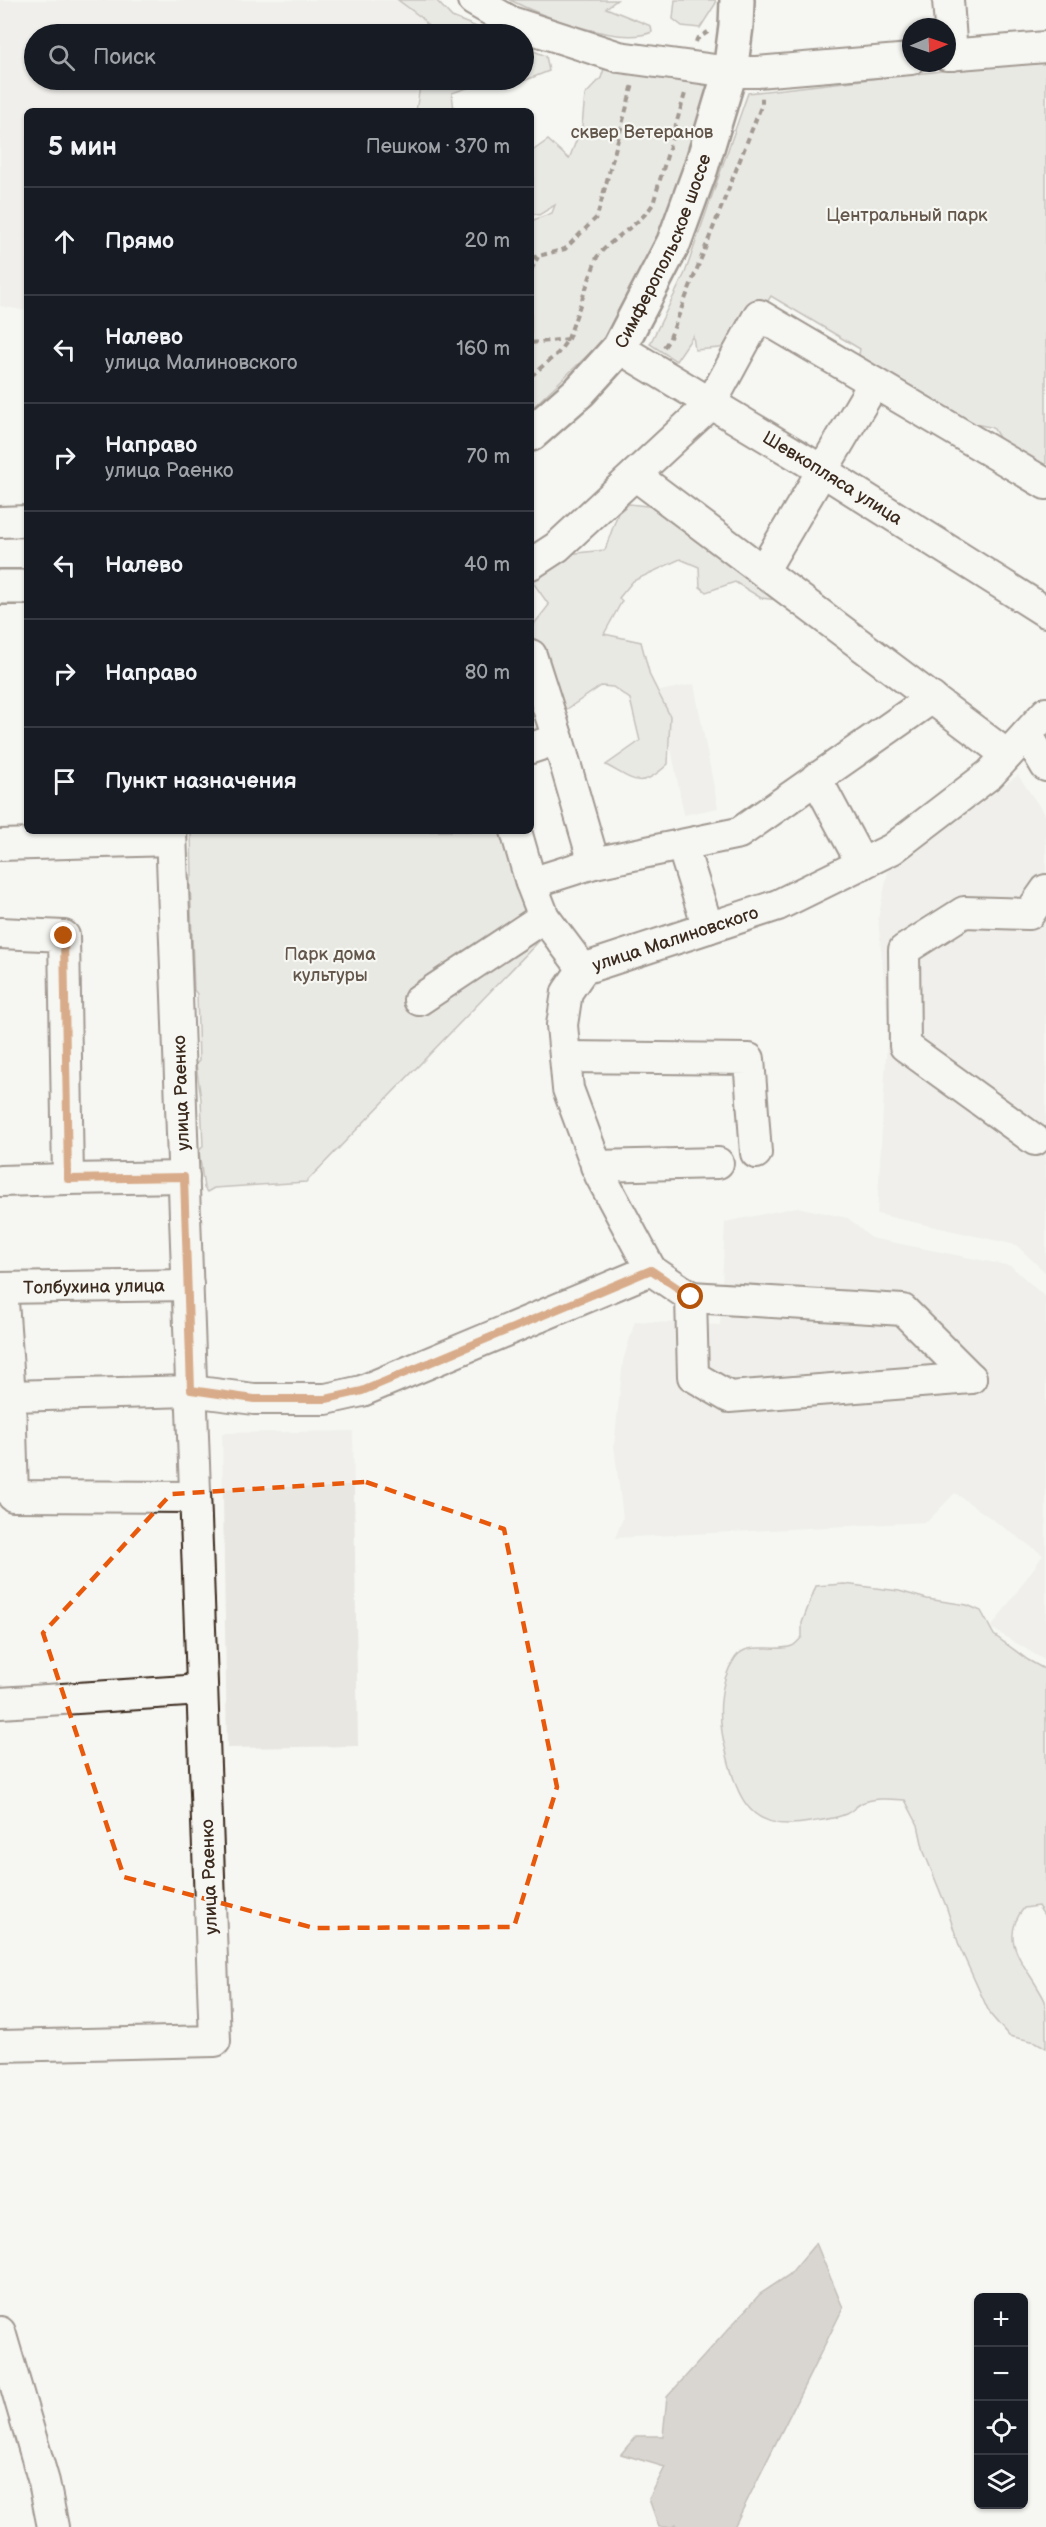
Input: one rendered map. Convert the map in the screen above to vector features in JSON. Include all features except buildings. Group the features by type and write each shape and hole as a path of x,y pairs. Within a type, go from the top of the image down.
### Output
{"main road":[{"name":"Симферопольское шоссе","path":"534,431 580,391 619,348 674,242 701,168 730,72 737,0"},
{"path":"0,587 24,587"}],"street":[{"path":"473,0 517,24"},
{"path":"948,0 948,18"},
{"path":"534,29 620,57 730,72 757,72 902,59"},
{"path":"956,54 1046,46"},
{"path":"534,562 557,547 710,405 759,315 1046,484"},
{"name":"Шевкопляса улица","path":"619,348 824,472 1046,612"},
{"path":"763,571 824,472 874,383"},
{"path":"635,475 932,698 1027,734 1046,766"},
{"path":"0,522 24,521"},
{"path":"534,674 545,744 594,863"},
{"path":"531,883 594,863 739,833 932,698"},
{"name":"улица Малиновского","path":"651,1270 596,1166 568,1089 562,1025 567,992 584,969 778,905 891,849 990,774 1027,734"},
{"path":"816,778 862,864"},
{"path":"517,834 544,917 584,969"},
{"path":"0,845 171,835"},
{"name":"улица Раенко","path":"0,2046 215,2041 171,835"},
{"path":"682,845 708,928"},
{"path":"1035,1140 905,1046 904,950 964,912 1029,914 1046,890"},
{"path":"419,999 544,917"},
{"path":"0,933 64,936 68,1179"},
{"path":"565,1056 749,1059 756,1154"},
{"path":"596,1166 718,1163"},
{"path":"0,1182 184,1177"},
{"path":"10,1396 191,1390 254,1399 326,1399 362,1391 651,1270 691,1297 903,1310 971,1378 729,1397 693,1376 691,1297"},
{"name":"Толбухина улица","path":"1,1288 188,1285"},
{"path":"1,1288 10,1396 13,1496 195,1497"},
{"path":"0,1703 202,1690"},
{"path":"0,2332 44,2482 53,2527"}],"path":[{"path":"534,257 565,249 597,217 640,60"},
{"path":"534,264 538,256"},
{"path":"534,343 568,339"}],"highlighted area":[{"path":"366,1482 504,1529 557,1787 514,1927 314,1928 124,1877 43,1633 171,1494"}],"shaded area":[{"path":"0,0 430,0 426,24 24,24 24,90 417,90 414,108 24,108 24,310 0,306"},
{"path":"694,684 718,808 684,815 660,691"},
{"path":"1018,775 1046,816 1046,1273 1016,1245 877,1214 888,1021 878,919 888,871"},
{"path":"797,1207 848,1218 871,1238 1011,1266 1046,1298 1046,1661 991,1628 1043,1555 955,1493 927,1522 615,1538 623,1518 614,1446 623,1361 635,1321 720,1325 725,1222"},
{"path":"353,1431 358,1746 227,1748 222,1433"},
{"path":"816,2243 843,2308 734,2527 677,2527 676,2524 672,2527 659,2527 649,2499 665,2467 621,2454 636,2436 663,2436 667,2397 760,2294 789,2275"}],"green space":[{"path":"398,0 436,0 452,17 469,24 426,24"},
{"path":"510,0 617,0 606,8 651,26 652,32 620,35 601,32 560,21"},
{"path":"675,0 715,0 716,3 700,28 682,26 673,19"},
{"path":"534,51 546,56 549,71 534,77"},
{"name":"Центральный парк","path":"1046,59 1046,482 1012,459 994,429 923,414 854,382 860,349 771,296 750,328 720,348 695,350 693,336 676,361 650,344 685,273 748,93 932,72 956,72 956,69"},
{"name":"сквер Ветеранов","path":"606,63 713,87 654,252 614,330 534,406 534,220 552,213 555,205 539,215 534,214 534,150 548,140 569,159 582,126 585,95 601,78"},
{"path":"419,90 461,90 452,93 454,108 416,108"},
{"path":"629,504 656,507 778,600 761,598 735,582 706,592 700,587 699,567 680,559 633,581 619,598 622,601 604,634 641,642 650,676 670,716 668,764 644,780 631,779 606,765 640,741 630,699 613,687 601,686 564,711 554,707 534,647 534,624 549,605 534,584 534,573 558,555 605,550 618,513"},
{"name":"Парк дома культуры","path":"191,834 514,834 510,839 540,940 306,1182 214,1188 207,1192 204,1188 199,1151 203,1146 201,1099 196,1064 199,1061 197,994 194,990 190,879 192,877"},
{"path":"844,1584 899,1591 927,1599 967,1605 981,1611 994,1635 1046,1670 1046,1918 1038,1906 1024,1908 1016,1921 1013,1933 1018,1955 1045,2001 1046,2048 1036,2042 1009,2036 990,2014 960,1948 924,1852 918,1825 905,1800 871,1800 837,1817 790,1824 774,1823 761,1818 751,1810 736,1785 723,1740 721,1716 722,1691 729,1668 740,1653 747,1650 785,1648 794,1645 802,1637 802,1623 816,1586"}],"route":[{"path":"64,936 68,1179 184,1177 191,1390 254,1399 326,1399 362,1391 651,1270 691,1297"}]}
